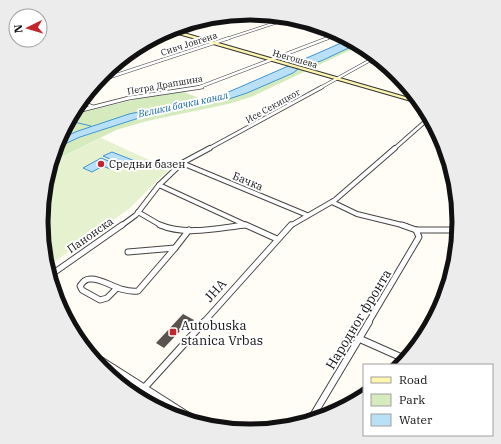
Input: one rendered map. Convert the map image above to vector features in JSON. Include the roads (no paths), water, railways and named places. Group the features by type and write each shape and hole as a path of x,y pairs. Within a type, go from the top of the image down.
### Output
{"street":[{"name":"Сивч Јовгена","path":"110,77 278,22"},
{"name":"Његошева","path":"179,33 412,101"},
{"name":"Петра Драпшина","path":"83,110 141,96 201,87 331,37"},
{"path":"368,61 374,63"},
{"name":"Исе Секицког","path":"180,165 368,61"},
{"path":"87,104 93,107"},
{"name":"ЈНА","path":"145,387 292,223 332,202 425,121"},
{"name":"Панонска","path":"55,272 138,212 147,198 180,165"},
{"name":"Бачка","path":"180,165 307,215"},
{"path":"159,185 277,239"},
{"path":"332,202 357,214 403,225 416,230 452,230"},
{"path":"138,212 164,227 173,230 247,225"},
{"path":"116,289 107,298 100,300 82,290 80,286 85,280 92,278 116,289 128,292 140,290 189,230"},
{"name":"Народног фронта","path":"315,413 360,339 419,237 416,230"},
{"path":"128,252 175,248"},
{"path":"360,339 400,357"},
{"path":"116,373 145,387 183,412"}],"water":[{"name":"Велики бачки канал","path":"343,42 351,47 321,61 302,66 293,73 247,93 229,99 142,117 80,137 64,144 68,135 129,114 224,94"},
{"path":"112,152 135,161 127,166 103,156"},
{"name":"Средњи базен","path":"101,158 111,162 115,166 110,169 103,166 92,172 83,168"}],"waterway":[{"path":"75,122 91,126"}],"place":[{"name":"Средњи базен","path":"101,164"},
{"name":"Autobuska stanica Vrbas","path":"173,332"}]}
